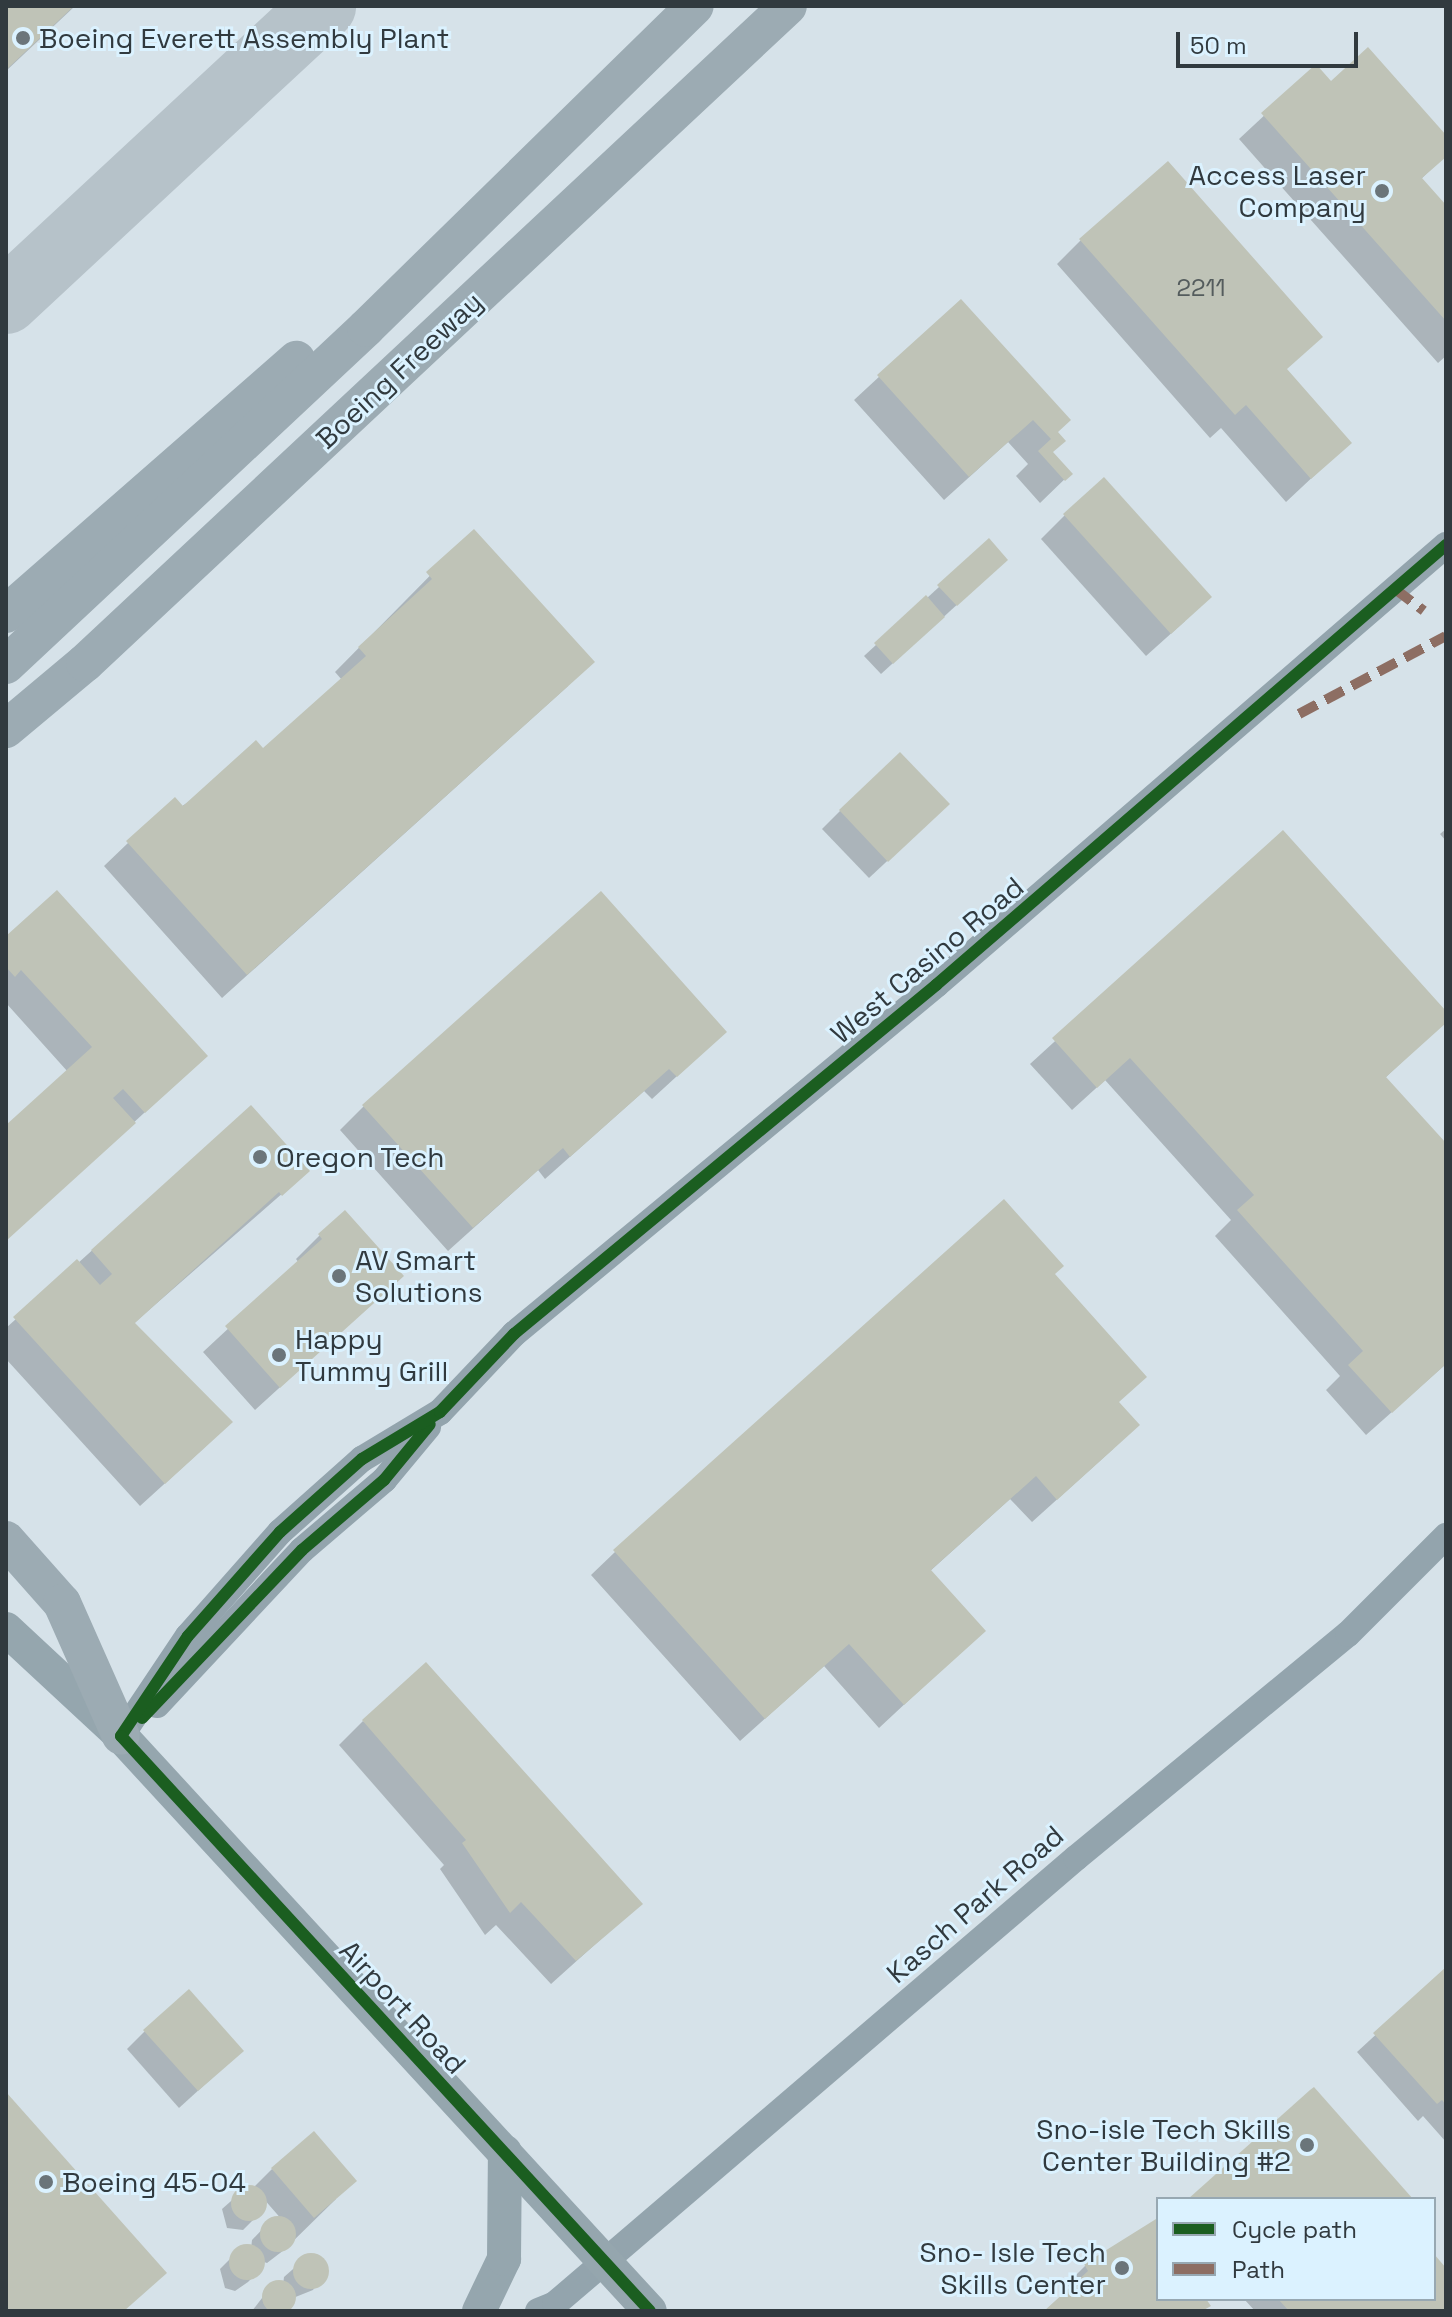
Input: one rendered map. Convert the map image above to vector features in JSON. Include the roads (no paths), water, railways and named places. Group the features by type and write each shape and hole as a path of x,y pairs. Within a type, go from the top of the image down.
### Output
{"highway":[{"name":"Boeing Freeway","path":"6,665 366,328 599,95 695,6"},
{"name":"Boeing Freeway","path":"6,729 85,663 788,6"},
{"path":"6,614 599,95"},
{"path":"6,743 85,663"},
{"path":"6,1540 62,1603 121,1736"}],"main road":[{"name":"Airport Road","path":"6,1629 121,1736 650,2311"},
{"path":"479,2311 504,2259 505,2152"}],"street":[{"name":"West Casino Road","path":"121,1736 153,1710 302,1550 384,1480 440,1412 514,1334 936,985 1446,545"},
{"name":"Kasch Park Road","path":"538,2311 555,2304 1076,1858 1348,1634 1446,1536"}],"place":[{"name":"Boeing Everett Assembly Plant","path":"23,38"},
{"name":"Access Laser Company","path":"1382,191"},
{"name":"Oregon Tech","path":"260,1157"},
{"name":"AV Smart Solutions","path":"339,1276"},
{"name":"Happy Tummy Grill","path":"279,1355"},
{"name":"Sno-isle Tech Skills Center Building #2","path":"1307,2145"},
{"name":"Boeing 45-04","path":"46,2182"},
{"name":"Sno- Isle Tech Skills Center","path":"1122,2268"}]}
